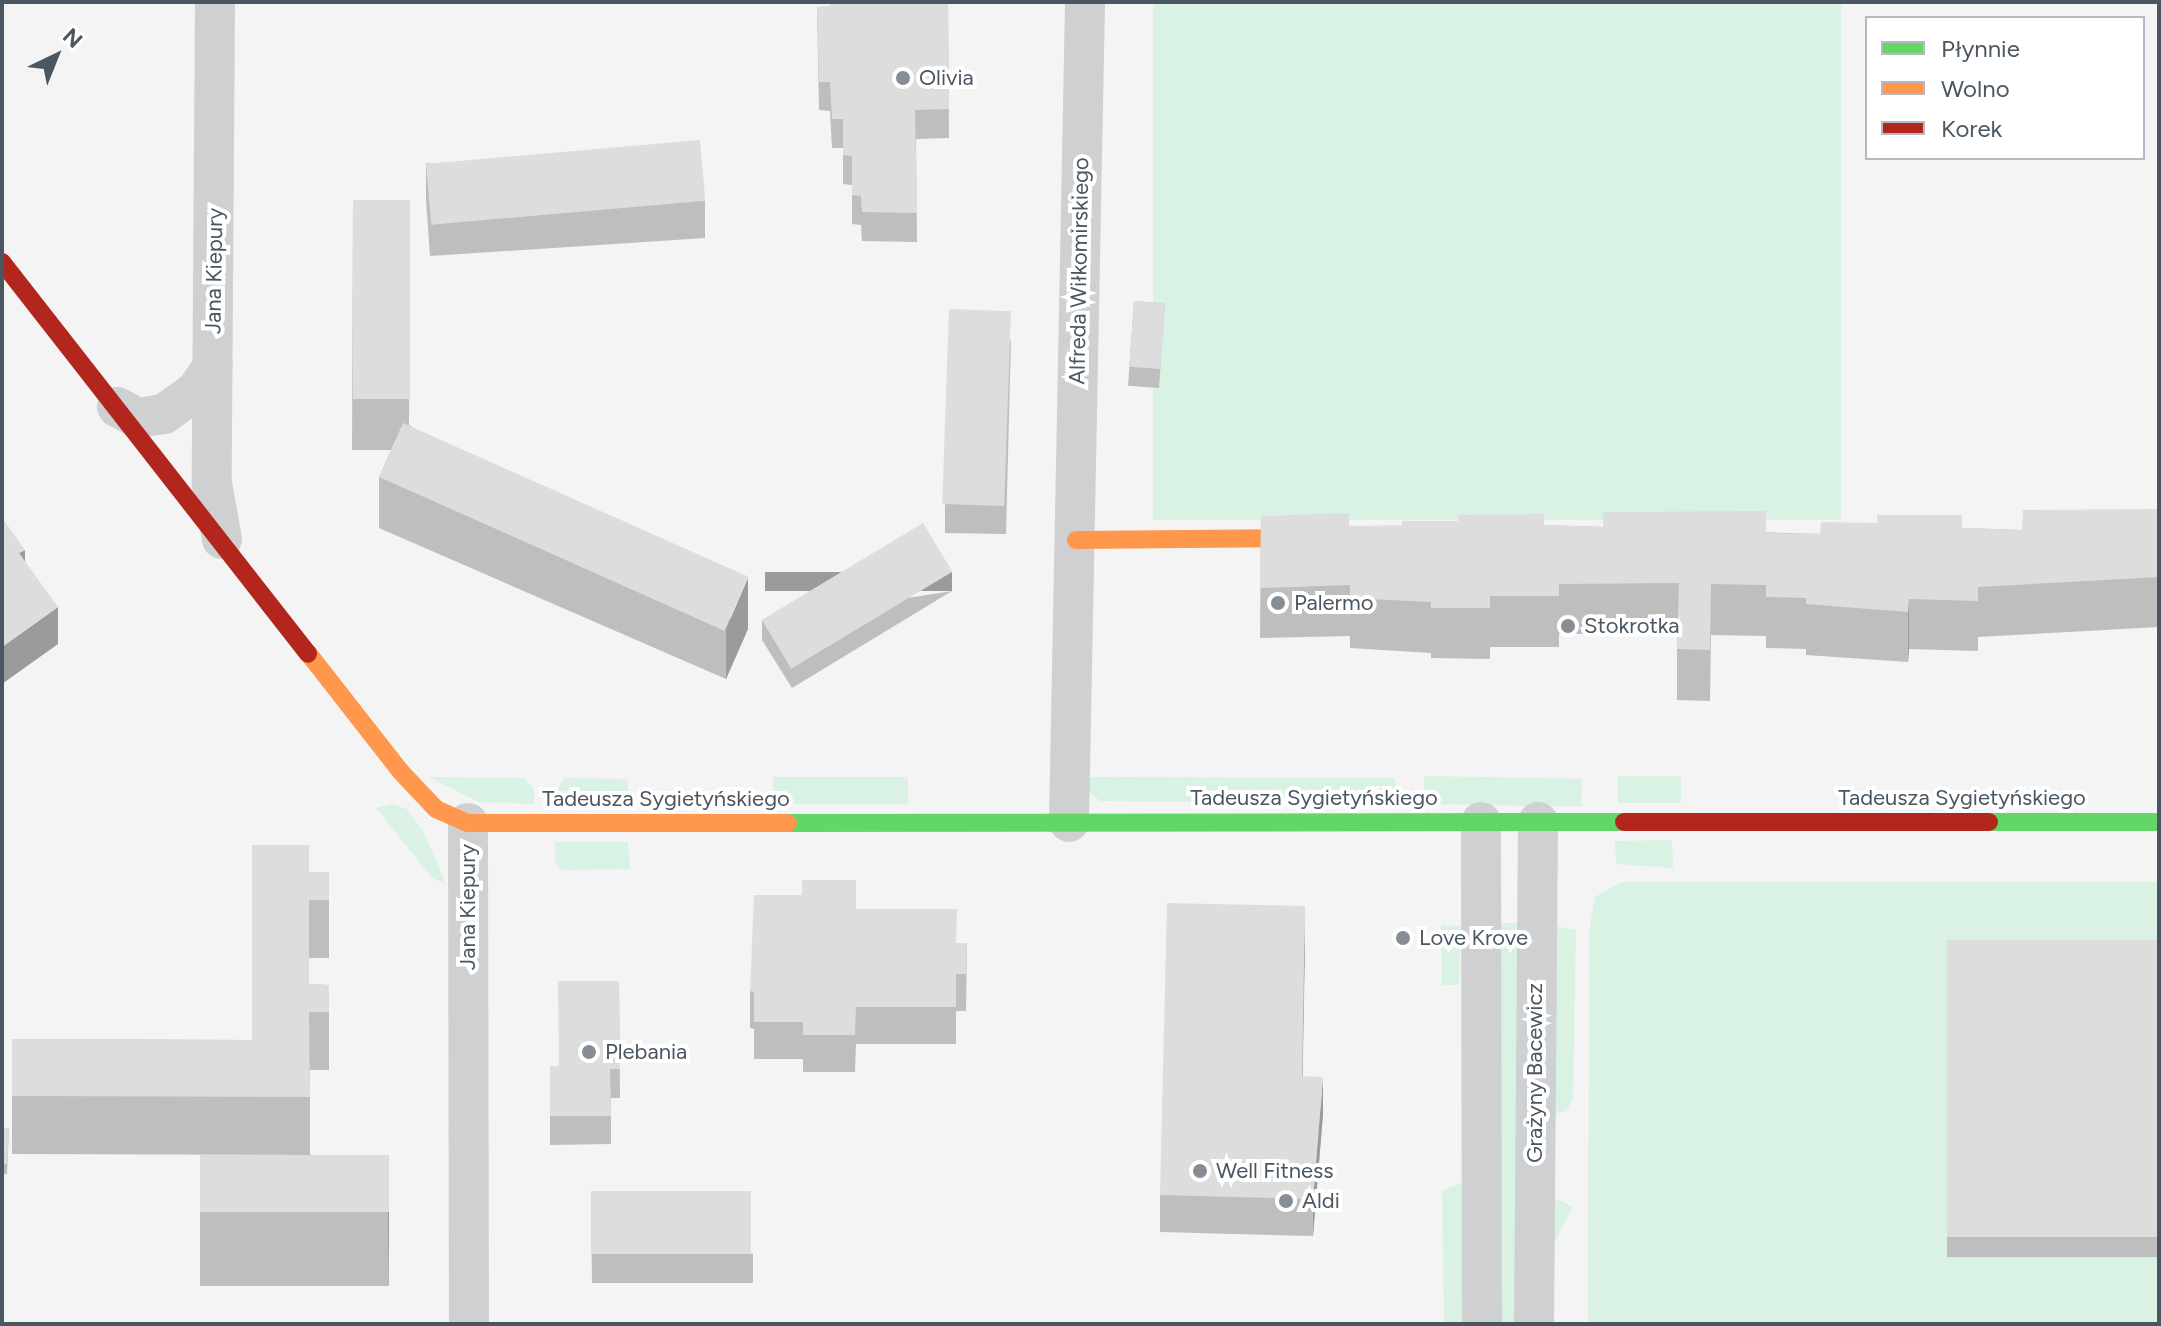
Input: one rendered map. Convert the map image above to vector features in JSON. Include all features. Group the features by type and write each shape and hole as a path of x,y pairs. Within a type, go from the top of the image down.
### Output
{"street":[{"name":"Jana Kiepury","path":"215,2 212,484 222,539"},
{"name":"Alfreda Wiłkomirskiego","path":"1069,822 1085,2"},
{"name":"Jana Kiepury","path":"2,262 222,539 401,772 436,809 468,823 469,1324"},
{"path":"117,407 138,418 164,414 196,391 213,366"},
{"path":"1076,540 1341,538"},
{"path":"1481,822 1482,1324"},
{"name":"Grażyny Bacewicz","path":"1534,1324 1538,822"},
{"name":"Tadeusza Sygietyńskiego","path":"468,823 2159,822"}],"green space":[{"path":"1153,2 1841,2 1841,520 1153,520"},
{"path":"1424,776 1582,779 1581,807 1424,804"},
{"path":"1618,776 1681,776 1681,803 1618,803"},
{"path":"429,777 524,778 534,788 534,804 478,802"},
{"path":"773,777 908,777 908,804 773,804"},
{"path":"1084,777 1395,778 1398,804 1100,801 1089,792"},
{"path":"565,778 628,779 628,804 556,804 556,790"},
{"path":"392,804 407,809 423,831 446,884 432,878 376,808"},
{"path":"1672,840 1673,868 1616,864 1615,841"},
{"path":"555,842 628,842 630,869 562,870 555,863"},
{"path":"1621,882 2159,882 2159,1324 1588,1324 1589,931 1595,897"},
{"path":"1498,923 1518,923 1515,1324 1501,1324"},
{"path":"1441,925 1461,926 1459,985 1442,985"},
{"path":"1555,926 1576,930 1573,1099 1566,1111 1553,1114"},
{"path":"1461,1183 1465,1324 1444,1324 1442,1191"},
{"path":"1553,1197 1573,1207 1515,1320 1495,1310"}],"building":[{"path":"830,2 948,2 949,109 915,110 917,213 862,212 861,196 852,195 852,156 843,155 843,119 832,119 830,82 819,82 817,7 830,6"},
{"path":"700,140 705,201 431,225 426,164"},
{"path":"353,200 410,200 410,399 353,399"},
{"path":"1134,301 1165,303 1160,369 1129,367"},
{"path":"949,309 1011,311 1004,506 942,504"},
{"path":"403,423 748,577 724,631 379,477"},
{"path":"2159,509 2159,577 1978,587 1978,601 1909,599 1908,612 1806,604 1806,598 1766,597 1766,585 1711,584 1710,650 1677,649 1679,583 1559,584 1559,596 1490,596 1490,608 1431,608 1431,602 1350,598 1350,585 1260,588 1261,516 1349,513 1349,526 1402,526 1402,521 1458,521 1458,515 1544,514 1544,525 1603,527 1603,512 1766,511 1766,533 1820,534 1821,522 1877,523 1877,515 1962,515 1962,528 2022,530 2023,510"},
{"path":"3,519 25,550 19,553 58,607 2,647"},
{"path":"923,523 952,572 791,669 762,620"},
{"path":"252,845 309,845 309,872 329,872 329,900 309,900 309,984 329,985 329,1012 309,1012 310,1097 12,1096 12,1039 252,1040"},
{"path":"802,880 856,880 856,909 957,909 956,943 967,943 966,974 956,974 956,1007 856,1007 855,1035 803,1035 803,1022 754,1022 754,992 750,991 754,895 802,895"},
{"path":"1167,903 1305,906 1302,1076 1323,1077 1313,1199 1160,1195"},
{"path":"1947,940 2159,940 2159,1237 1947,1237"},
{"name":"Plebania","path":"558,981 619,981 620,1069 610,1069 611,1116 550,1116 550,1066 559,1066"},
{"path":"2,1128 9,1128 7,1164 2,1164"},
{"path":"200,1155 389,1155 389,1212 200,1212"},
{"path":"591,1191 751,1191 751,1254 591,1254"}],"traffic: fast":[{"path":"788,823 1624,822"},
{"path":"1989,822 2159,822"}],"traffic: slow":[{"path":"1076,540 1322,538"},
{"path":"308,653 401,772 436,809 468,823 788,823"}],"traffic: jam":[{"path":"2,262 308,653"},
{"path":"1624,822 1989,822"}],"place":[{"name":"Olivia","path":"903,78"},
{"name":"Palermo","path":"1278,603"},
{"name":"Stokrotka","path":"1568,626"},
{"name":"Love Krove","path":"1403,938"},
{"name":"Plebania","path":"589,1052"},
{"name":"Well Fitness","path":"1200,1171"},
{"name":"Aldi","path":"1286,1201"}]}
